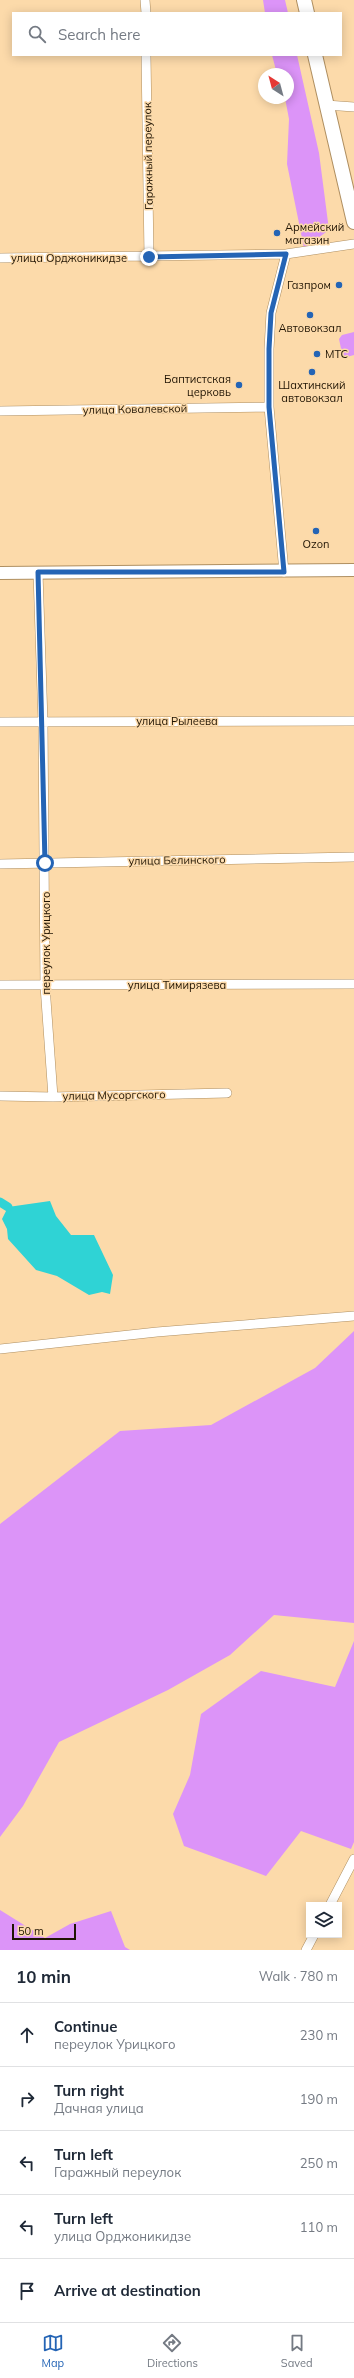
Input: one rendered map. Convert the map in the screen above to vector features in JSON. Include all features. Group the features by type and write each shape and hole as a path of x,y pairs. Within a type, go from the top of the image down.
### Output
{"main road":[{"path":"304,0 307,12"},
{"path":"315,56 354,222"}],"street":[{"path":"145,0 146,12"},
{"name":"Гаражный переулок","path":"146,56 149,257"},
{"path":"326,105 354,107"},
{"name":"улица Орджоникидзе","path":"0,258 286,254 354,244"},
{"path":"284,572 269,407 269,349 271,313 286,254"},
{"name":"улица Ковалевской","path":"0,411 269,407"},
{"path":"0,573 284,572 354,570"},
{"name":"переулок Урицкого","path":"38,572 43,722 45,986 53,1097"},
{"name":"улица Рылеева","path":"0,722 354,721"},
{"name":"улица Белинского","path":"0,864 354,856"},
{"name":"улица Тимирязева","path":"0,986 354,984"},
{"name":"улица Мусоргского","path":"0,1096 53,1097 227,1092"},
{"path":"0,1349 157,1332 354,1316"},
{"path":"332,1902 354,1859"},
{"path":"306,1950 312,1938"}],"shaded area":[{"path":"263,0 285,0 288,12 265,12"},
{"path":"272,56 297,56 319,153 329,230 304,248 287,164 289,119 286,104 294,104 294,68 275,68"},
{"path":"354,332 354,355 343,358 339,339 342,335"},
{"path":"354,1331 354,1623 274,1615 230,1655 168,1690 59,1742 23,1806 0,1837 0,1524 120,1431 211,1425 315,1368"},
{"path":"354,1641 354,1842 351,1849 301,1831 266,1876 184,1846 173,1814 190,1775 201,1714 261,1671 335,1687"},
{"path":"0,1910 45,1938 70,1924 111,1911 125,1947 130,1950 0,1950"}],"water":[{"path":"50,1201 56,1216 71,1235 94,1235 113,1275 110,1294 102,1292 89,1295 57,1276 36,1270 8,1239 7,1229 2,1219 8,1207"}],"waterway":[{"path":"0,1202 8,1207"}],"place":[{"name":"Армейский магазин","path":"277,233"},
{"name":"Газпром","path":"339,285"},
{"name":"Автовокзал","path":"310,315"},
{"name":"МТС","path":"317,354"},
{"name":"Шахтинский автовокзал","path":"312,372"},
{"name":"Баптистская церковь","path":"239,385"},
{"name":"Ozon","path":"316,531"}],"route":[{"path":"45,863 43,722 38,572 284,572 269,407 269,349 271,313 286,254 149,257"}]}
